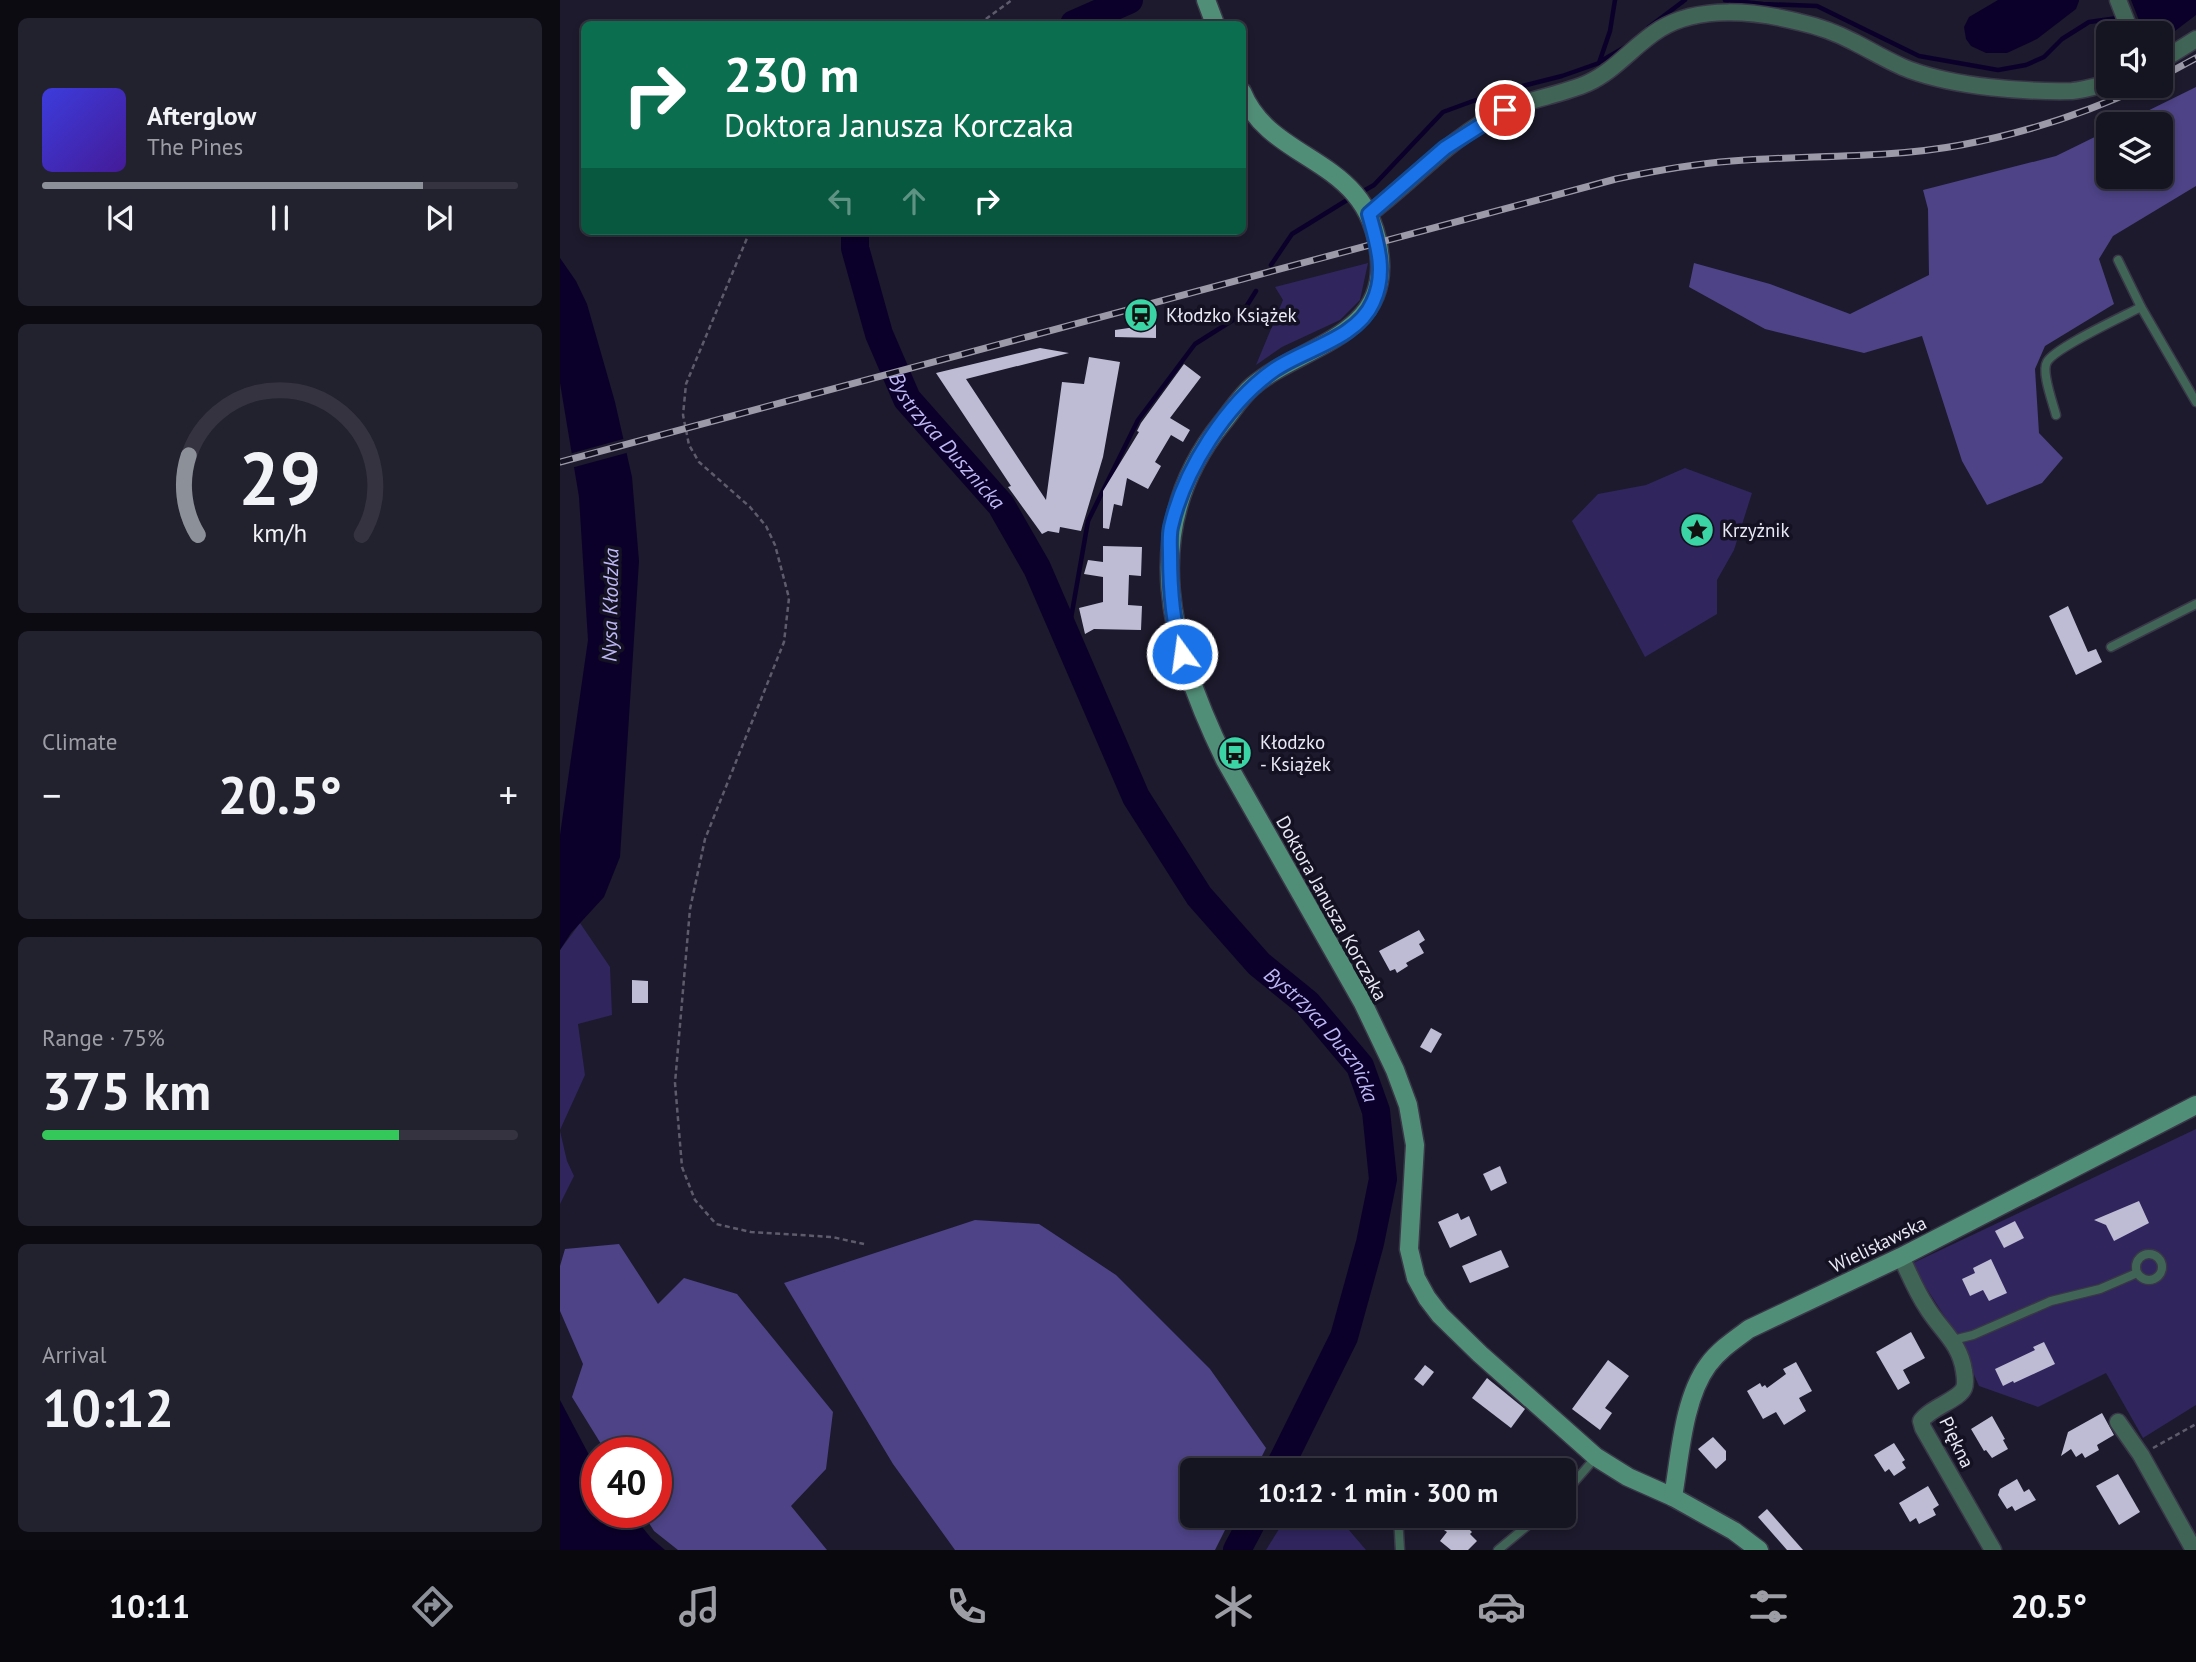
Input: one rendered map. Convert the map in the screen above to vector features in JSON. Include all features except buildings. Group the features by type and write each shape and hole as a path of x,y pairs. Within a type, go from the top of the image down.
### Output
{"street":[{"path":"1206,0 1215,21"},
{"path":"2118,0 2127,21"},
{"path":"1369,214 1445,148 1473,128 1505,110 1588,83 1610,70 1659,30 1684,18 1710,13 1738,13 1799,22 1849,40 1908,69 1937,78 1975,85 2075,91 2096,86"},
{"path":"2173,53 2196,39"},
{"name":"Doktora Janusza Korczaka","path":"1246,99 1255,114 1273,132 1327,168 1351,188 1369,214 1380,262 1380,283 1373,304 1345,332 1275,369 1251,388 1209,439 1188,479 1171,529 1172,609 1179,645 1206,723 1237,783 1363,1003 1395,1070 1404,1093 1415,1144 1409,1249 1416,1278 1440,1315 1518,1389 1596,1457 1628,1477 1673,1497 1734,1531 1759,1550"},
{"name":"Wielisławska","path":"1673,1497 1692,1394 1707,1366 1727,1344 1749,1329 1901,1257 2196,1105"},
{"name":"Piękna","path":"1901,1257 1924,1304 1953,1340 1962,1359 1966,1385 1961,1393 1926,1415 1921,1420 1923,1428 1993,1550"},
{"path":"2118,1422 2141,1455 2194,1550"}],"lane":[{"path":"2118,260 2141,307 2196,402"},
{"path":"2056,415 2045,373 2046,362 2058,351 2141,307"},
{"path":"2111,647 2196,604"},
{"path":"1953,1340 1973,1335 2051,1301 2099,1289 2137,1273"},
{"path":"1576,1480 1596,1457"},
{"path":"1399,1528 1400,1550"},
{"path":"1498,1550 1525,1528"}],"path":[{"path":"983,21 1012,0"},
{"path":"748,235 687,384 682,415 689,445 699,462 750,507 766,526 775,545 789,598 784,642 705,839 690,909 675,1083 682,1167 695,1200 716,1224 751,1232 832,1237 864,1244"},
{"path":"2141,1455 2196,1424"}],"shaded area":[{"path":"2196,87 2196,186 2113,236 2099,259 2114,304 2045,346 2035,369 2039,433 2063,458 2042,483 1987,505 1962,461 1922,336 1864,353 1765,329 1689,287 1694,263 1770,284 1850,314 1929,275 1928,209 1923,190 2056,156 2096,136 2096,189 2173,189 2173,112 2145,112"},
{"path":"1368,263 1360,300 1340,320 1282,347 1256,365 1283,300 1275,287"},
{"path":"1685,468 1752,493 1734,550 1717,580 1717,614 1645,657 1572,521 1598,494 1646,485"},
{"path":"580,923 610,967 612,1015 578,1024 585,1075 560,1130 560,950"},
{"path":"2196,1129 2196,1405 2143,1438 2106,1373 2038,1407 1979,1386 1957,1336 1911,1264"},
{"path":"560,1131 567,1161 574,1176 560,1204"},
{"path":"975,1220 1039,1224 1116,1275 1210,1369 1266,1448 1261,1458 1180,1458 1180,1528 1226,1528 1215,1550 955,1550 893,1464 784,1283"},
{"path":"619,1244 658,1304 684,1278 737,1294 833,1412 826,1469 791,1506 827,1550 678,1550 654,1531 652,1528 672,1528 672,1437 597,1437 572,1397 583,1364 560,1311 560,1266 565,1249"},
{"path":"1280,1528 1347,1528 1366,1550 1266,1550"}],"water":[{"path":"1998,0 2079,1 2076,9 2037,39 2007,53 1986,53 1971,46 1966,39 1964,27 1969,17"},
{"path":"2131,0 2196,0 2196,15 2173,32 2173,21 2139,21"},
{"name":"Nysa Kłodzka","path":"560,258 576,281 587,304 615,402 632,477 639,561 620,857 604,897 571,933 560,950 560,835 588,640 579,497 560,383"},
{"path":"560,1400 581,1440 581,1528 643,1528 665,1550 560,1550"}],"pier":[{"path":"627,438 630,452 571,468 569,454"}],"waterway":[{"name":"Bystrzyca Dusznicka","path":"1081,21 1129,0"},
{"name":"Bystrzyca Dusznicka","path":"1360,193 1374,185 1443,112 1495,93 1562,76 1599,63 1610,31 1615,0"},
{"path":"1649,27 1685,0"},
{"path":"1725,0 1817,6 1919,56 1998,70 2026,65 2044,57 2062,39 2089,22 2118,18"},
{"path":"1601,61 1627,46"},
{"name":"Bystrzyca Dusznicka","path":"1271,265 1292,234 1352,197"},
{"name":"Bystrzyca Dusznicka","path":"855,235 855,248 879,334 907,399 1001,505 1037,568 1136,797 1199,896 1259,964 1307,1003 1360,1066 1376,1111 1383,1179 1370,1243 1344,1337 1284,1458"},
{"name":"Bystrzyca Dusznicka","path":"1067,641 1088,521 1138,420 1195,344 1241,315 1256,291"},
{"name":"Bystrzyca Dusznicka","path":"1237,1550 1249,1528"}],"railway":[{"path":"2173,70 2196,58"},
{"path":"560,462 1616,179 1717,162 1876,155 1961,145 2055,121 2116,98"}],"place":[{"name":"Kłodzko Książek","path":"1141,315"},
{"name":"Krzyżnik","path":"1697,530"},
{"name":"Kłodzko - Książek","path":"1235,753"}],"route":[{"path":"1182,654 1172,609 1171,529 1188,479 1209,439 1251,388 1275,369 1325,344 1360,319 1373,304 1380,283 1377,243 1369,214 1445,148 1505,110"}]}
